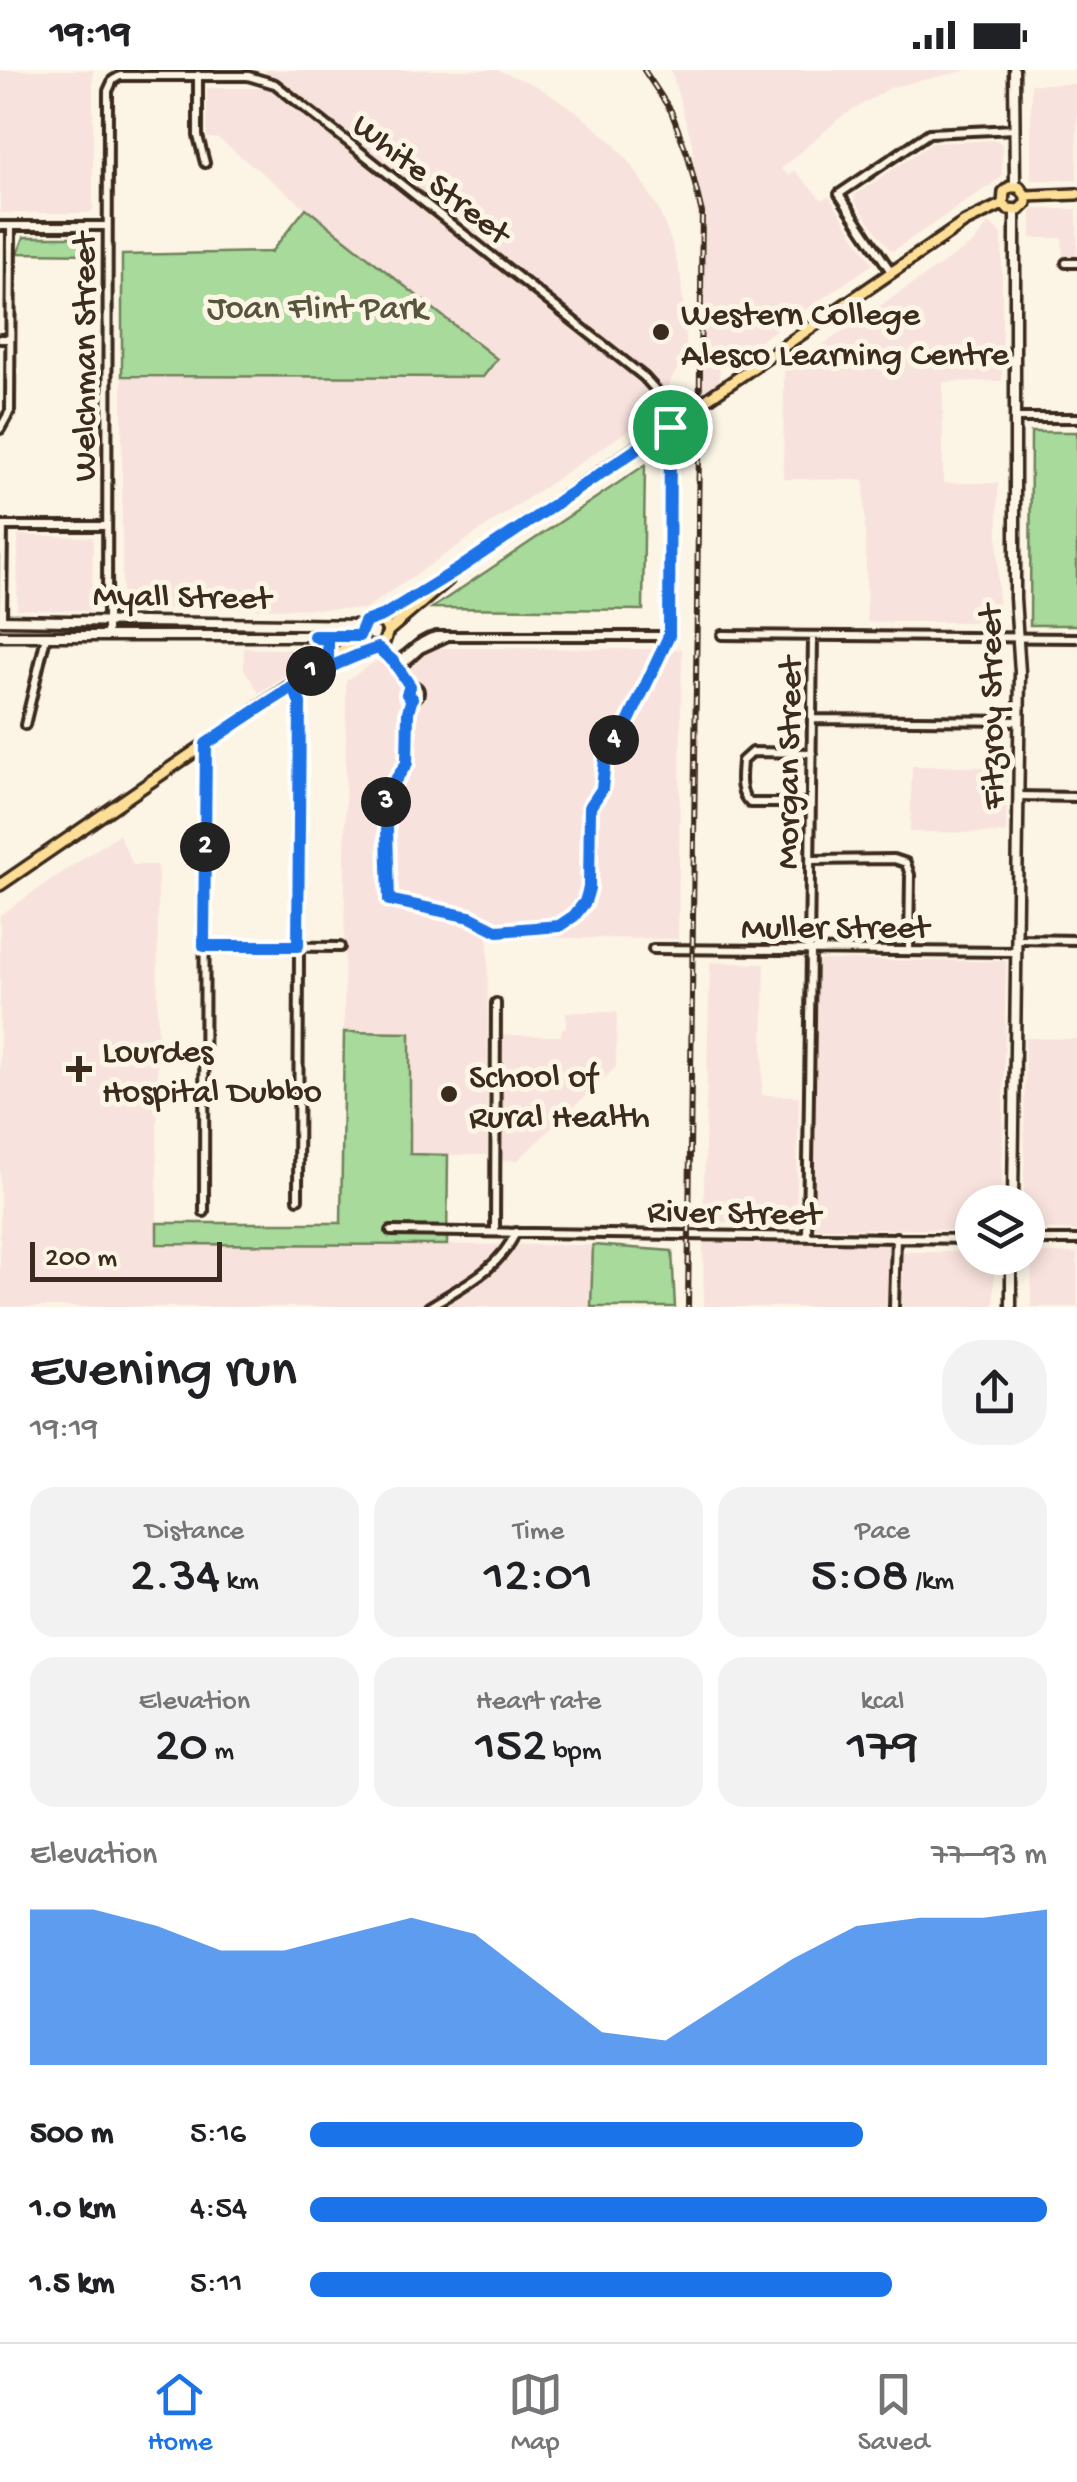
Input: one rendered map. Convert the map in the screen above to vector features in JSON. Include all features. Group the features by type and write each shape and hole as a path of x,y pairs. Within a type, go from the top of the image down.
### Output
{"main road":[{"path":"1002,204 1004,192 1014,186 1026,196 1077,194"},
{"path":"1002,204 1015,211 1024,206 1026,196"},
{"path":"0,885 328,661 376,619 460,568 682,419 965,222 1002,204"},
{"path":"293,685 382,642 460,568"},
{"path":"376,619 384,623 382,642"},
{"path":"360,633 368,647 382,642"}],"street":[{"path":"1014,70 1014,186"},
{"name":"White Street","path":"113,80 132,74 258,76 275,84 644,377 682,419"},
{"path":"198,75 199,147 204,163"},
{"name":"Welchman Street","path":"107,636 108,91 113,80"},
{"path":"892,273 840,194 929,133 1015,129"},
{"name":"Fitzroy Street","path":"1013,1185 1020,721 1015,211"},
{"path":"0,226 108,226"},
{"path":"0,429 10,411 11,226"},
{"path":"1066,263 1077,263"},
{"path":"0,339 10,339"},
{"path":"1016,418 1077,418"},
{"path":"382,642 410,686 419,690 408,712 407,763 386,794 389,900 470,917 498,931 550,928 574,916 588,895 590,807 602,789 606,749 626,727 669,636 670,427"},
{"path":"1,620 2,526 107,526"},
{"name":"Myall Street","path":"1,620 107,620 360,633"},
{"name":"Myall Street","path":"0,636 360,633"},
{"path":"722,635 1077,638"},
{"path":"25,725 46,636"},
{"path":"314,636 328,642 328,661"},
{"path":"395,664 447,636 669,636"},
{"name":"Morgan Street","path":"807,1235 813,637"},
{"path":"293,685 300,703 298,1200"},
{"path":"812,719 1020,721"},
{"path":"204,1212 206,744"},
{"path":"811,803 750,803 741,786 742,761 752,752 812,753"},
{"path":"1018,796 1077,797"},
{"path":"810,860 894,859 906,863 910,875 909,951"},
{"path":"1016,940 1077,940"},
{"path":"204,946 340,947"},
{"name":"Muller Street","path":"653,949 1016,952"},
{"path":"496,1003 496,1232"},
{"name":"River Street","path":"392,1232 955,1239"},
{"path":"429,1307 470,1283 505,1254 516,1232"},
{"path":"894,1307 896,1237"},
{"path":"1045,1240 1077,1240"},
{"path":"1011,1275 1011,1307"}],"shaded area":[{"path":"0,70 93,70 90,213 0,213"},
{"path":"266,70 497,70 535,85 576,111 613,143 658,208 681,277 687,353 661,408 365,609 122,608 122,376 483,377 497,360 219,139 207,138 207,88 259,88"},
{"path":"671,70 968,70 892,87 841,117 781,169 789,176 794,170 822,200 829,196 873,264 720,368 719,385 697,392 699,237 692,143"},
{"path":"1031,84 1077,84 1077,180 1031,180"},
{"path":"996,140 1002,144 1002,177 893,251 854,200 855,195 932,143"},
{"path":"1031,209 1077,209 1077,258 1063,258 1062,238 1031,238"},
{"path":"989,223 1002,234 1002,381 943,382 943,483 998,483 998,622 867,622 864,480 783,479 784,371 973,243"},
{"path":"18,535 93,537 92,611 17,609"},
{"path":"244,648 306,650 311,660 259,693 244,669"},
{"path":"430,648 682,649 678,939 488,937 487,1155 410,1155 410,1033 344,1032 346,681 382,657 400,677"},
{"path":"912,766 1007,767 1006,833 910,832"},
{"name":"Lourdes Hospital Dubbo","path":"119,834 133,865 158,865 157,1244 593,1245 591,1307 0,1307 0,915"},
{"path":"1006,961 1002,1185 955,1185 955,1230 814,1228 818,963"},
{"path":"710,962 765,964 762,1095 799,1096 796,1224 703,1222"},
{"path":"566,1012 617,1012 616,1067 518,1160 501,1161 502,1035 561,1036 562,1028 566,1027"},
{"path":"1025,1038 1077,1039 1077,1231 1045,1229 1045,1185 1024,1185"},
{"path":"703,1243 889,1244 886,1307 704,1307"},
{"path":"903,1252 955,1252 955,1275 994,1275 994,1307 902,1307"},
{"path":"1045,1253 1077,1253 1077,1307 1031,1307 1032,1275 1045,1275"}],"green space":[{"name":"Joan Flint Park","path":"306,208 497,359 483,377 122,376 122,255 271,252"},
{"path":"24,237 90,237 95,254 18,253"},
{"path":"1031,432 1077,432 1077,625 1030,625"},
{"path":"645,465 643,610 432,608"},
{"path":"344,1032 410,1033 410,1154 448,1155 447,1245 157,1244 157,1223 341,1223"},
{"path":"593,1245 672,1251 675,1307 591,1307"}],"railway":[{"path":"644,70 671,111 688,156 702,213 688,1307"}],"place":[{"name":"Western College Alesco Learning Centre","path":"661,332"},
{"name":"Lourdes Hospital Dubbo","path":"79,1069"},
{"name":"School of Rural Health","path":"449,1094"}],"route":[{"path":"670,427 460,568 384,615 365,622 359,636 314,636 328,642 328,661 293,685 300,703 298,946 204,946 206,744 293,685 378,648 410,686 407,694 412,698 406,768 386,794 389,900 470,917 498,931 550,928 574,916 588,895 590,807 602,789 606,749 626,727 669,636 670,427"}]}
